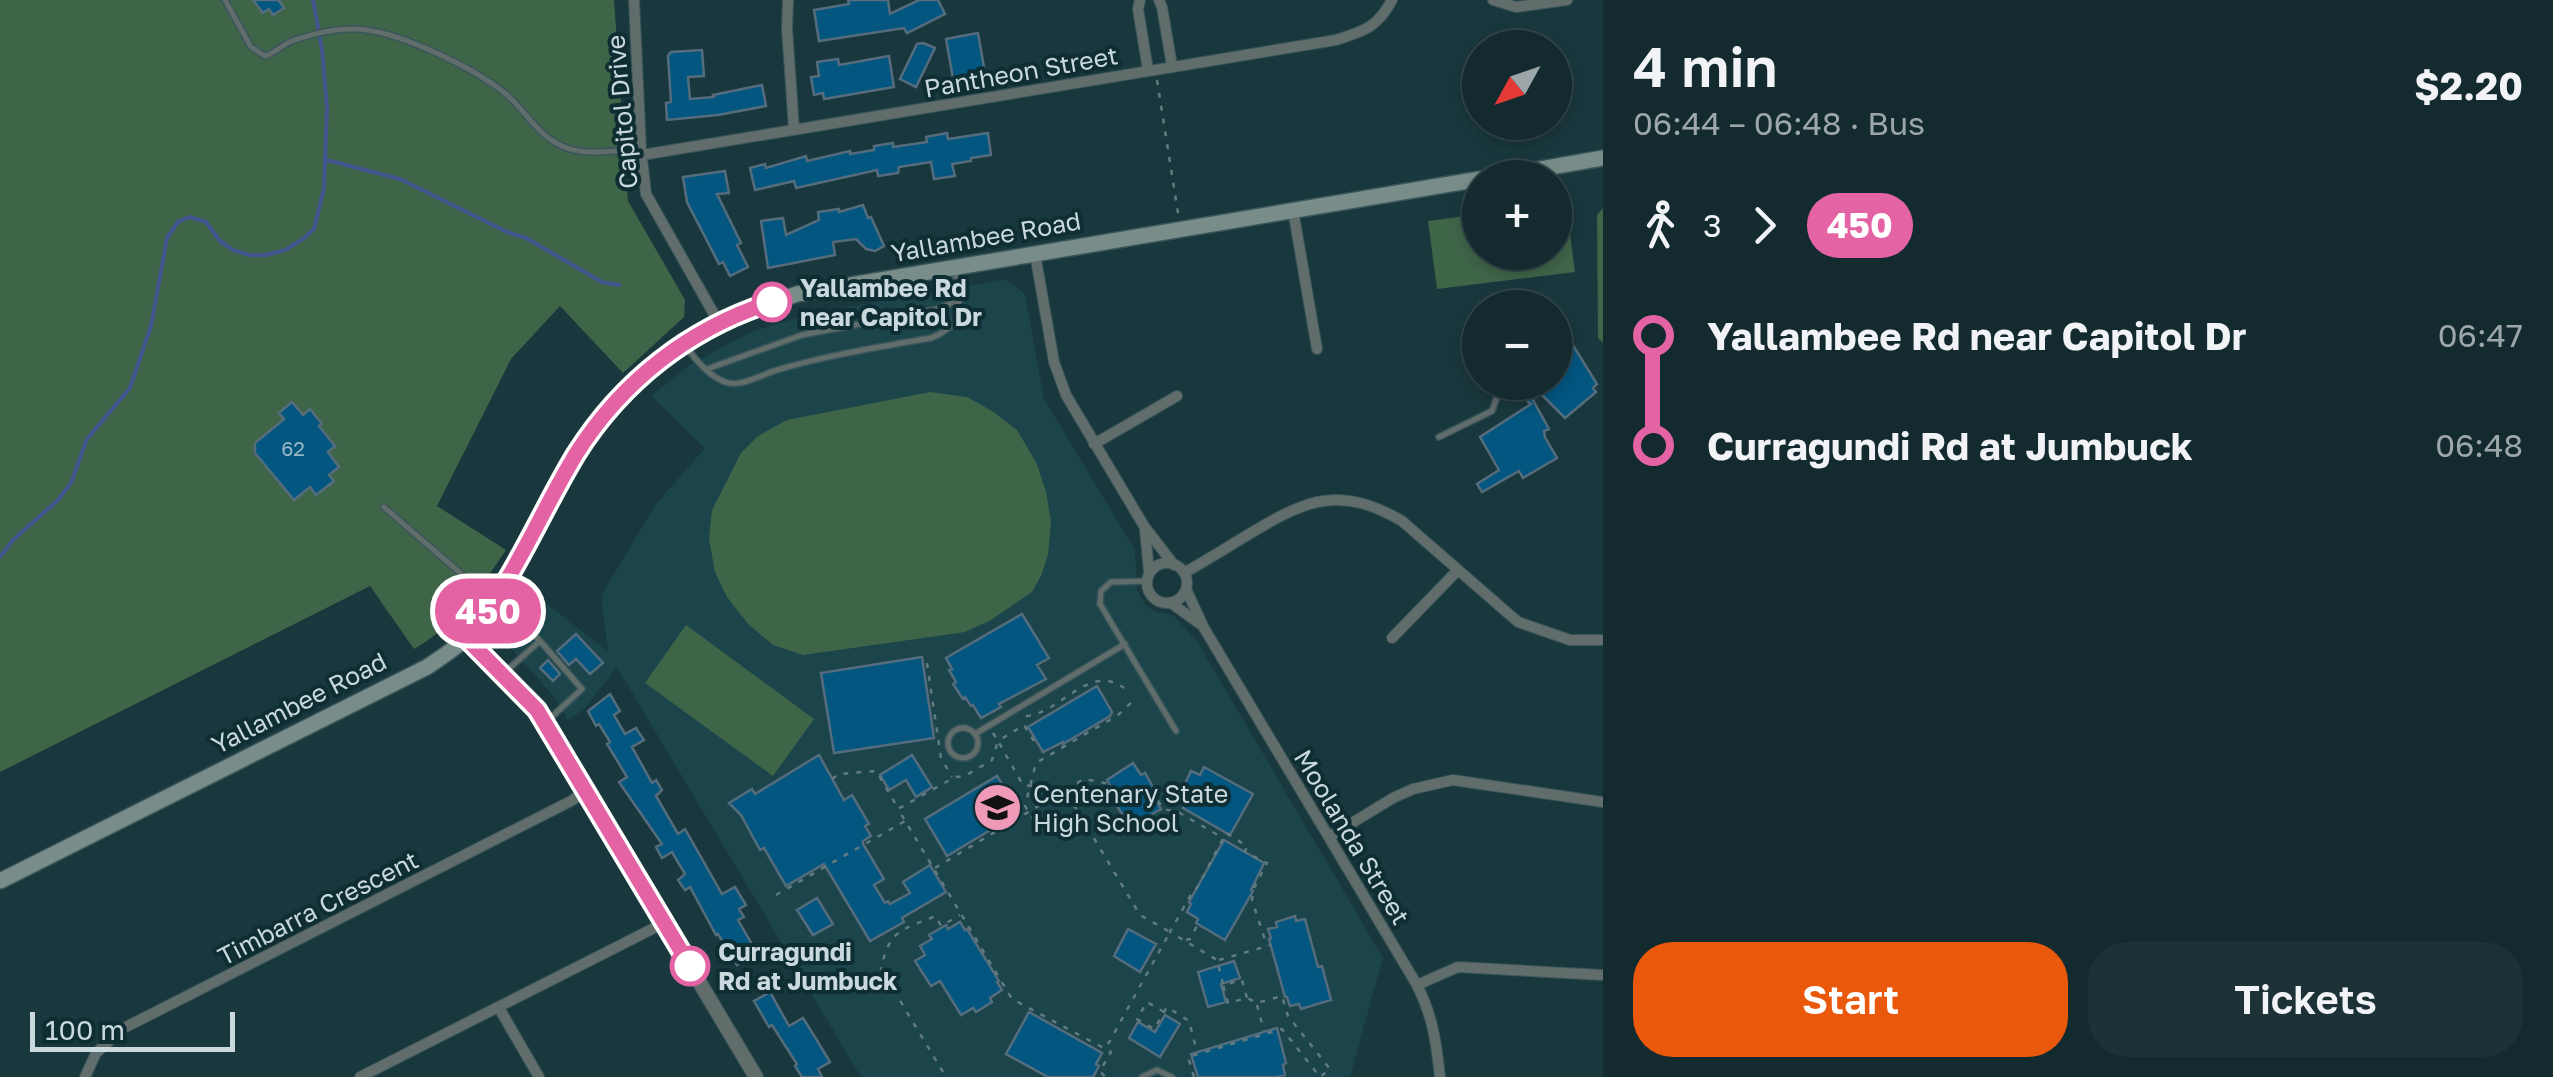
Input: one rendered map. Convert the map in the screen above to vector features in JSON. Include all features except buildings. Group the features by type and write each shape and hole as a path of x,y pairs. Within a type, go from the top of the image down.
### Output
{"main road":[{"path":"1572,163 1603,158"},
{"name":"Yallambee Road","path":"0,881 417,672 466,638 496,600 576,454 599,422 650,368 684,342 719,323 797,294 1462,182"}],"street":[{"name":"Capitol Drive","path":"634,0 646,194 719,323"},
{"path":"788,0 794,129"},
{"path":"1140,0 1138,9 1152,69"},
{"path":"1158,0 1172,66"},
{"name":"Pantheon Street","path":"642,152 856,121 1336,40 1370,29 1392,0"},
{"path":"1493,0 1516,7 1568,0"},
{"path":"1293,210 1317,349"},
{"path":"1034,254 1054,362 1066,395 1144,526 1184,573 1186,589 1178,600 1159,602 1147,588 1144,526"},
{"path":"1094,444 1176,396"},
{"path":"1184,573 1293,508 1317,500 1338,500 1384,510 1402,522 1518,622 1570,640 1603,640"},
{"path":"1148,577 1158,565 1174,564"},
{"path":"1392,638 1457,570"},
{"name":"Moolanda Street","path":"1186,589 1204,628 1417,984 1436,1032 1440,1077"},
{"name":"Moolanda Street","path":"1172,602 1204,628"},
{"path":"466,638 537,710 756,1077"},
{"path":"1329,837 1393,798 1453,780 1603,802"},
{"name":"Timbarra Crescent","path":"85,1077 96,1053 122,1029 586,791"},
{"path":"360,1077 664,923"},
{"path":"1417,984 1458,967 1603,975"},
{"path":"499,1008 539,1077"}],"lane":[{"path":"225,0 244,38 265,56 290,42 328,32 354,28 372,31 444,56 506,95 564,147 642,152"},
{"path":"684,342 694,357 727,384 838,354 931,338 954,324 959,300 954,267"},
{"path":"707,369 802,334 938,309 959,300"},
{"path":"1439,437 1492,411 1497,400"},
{"path":"384,507 496,600 540,641 582,689 545,723"},
{"path":"1148,577 1110,582 1101,591 1100,604 1176,731"},
{"path":"502,674 540,641"},
{"path":"975,734 1124,644"},
{"path":"962,728 975,734 978,748 972,756 962,758 953,754 949,745 954,732 962,728"},
{"path":"1142,1077 1157,1070 1172,1077"}],"path":[{"path":"1152,69 1178,213"},
{"path":"927,663 941,758 953,778"},
{"path":"1029,717 1098,680 1110,680 1124,688"},
{"path":"1080,816 1055,830 1037,826 1025,806 1036,763 1118,715 1134,700"},
{"path":"1041,712 1044,718"},
{"path":"1020,715 1034,741"},
{"path":"988,724 1024,785 1065,790"},
{"path":"898,809 992,760 998,740 1024,725"},
{"path":"832,779 839,774 876,772 1012,998 1111,1052 1100,1071 1106,1077"},
{"path":"934,868 1084,779 1105,782 1122,802 1149,786 1163,809 1178,812 1223,838"},
{"path":"1065,790 1140,915 1170,932 1217,960 1269,946 1252,900 1267,863 1244,852 1248,846 1226,833 1216,855 1170,932 1105,1049"},
{"path":"776,895 905,821"},
{"path":"943,1072 881,969 885,950 896,934 936,916 941,926 961,914"},
{"path":"1184,941 1190,939 1198,924"},
{"path":"1217,960 1228,1003 1247,998"},
{"path":"1224,986 1242,980 1247,998 1257,1004 1264,1031"},
{"path":"1194,1077 1188,1057 1282,1030 1320,1077 1330,1070 1288,1016 1282,996 1257,1004"},
{"path":"1164,1012 1147,1002 1138,1019 1154,1029 1164,1012 1166,1007 1189,1021 1198,1054"}],"shaded area":[{"name":"Centenary State High School","path":"1005,279 1025,294 1044,399 1135,550 1137,590 1145,604 1154,611 1174,616 1197,641 1383,958 1350,1077 861,1077 617,667 584,709 568,720 556,699 507,644 508,622 526,588 608,651 601,596 656,504 705,448 651,396 691,364 751,332 786,321"}],"green space":[{"path":"0,0 614,0 628,201 685,300 684,317 623,373 560,306 511,359 437,506 506,550 466,605 430,639 414,649 370,586 0,772"},
{"path":"1603,208 1603,343 1598,338 1597,215"},
{"path":"1462,216 1462,270 1572,270 1572,249 1575,272 1437,289 1428,221"},
{"path":"930,392 967,397 992,411 1017,430 1037,464 1051,521 1048,555 1032,592 991,620 965,632 803,655 773,645 748,624 727,597 715,572 709,539 712,510 741,453 758,436 787,420"},
{"path":"686,625 814,719 773,776 645,683"}],"waterway":[{"path":"0,557 13,540 58,500 71,483 87,439 130,388 151,326 167,238 178,222 189,217 206,222 220,241 249,255 285,250 314,229 324,188 327,108 313,0"},
{"path":"327,160 400,179 526,238 602,282 619,285"}],"bus line":[{"name":"450","path":"690,966 537,710 466,638 496,600 576,454 621,396 684,342 747,310 772,302"}],"place":[{"name":"Yallambee Rd near Capitol Dr","path":"772,302"},
{"name":"Centenary State High School","path":"998,808"},
{"name":"Curragundi Rd at Jumbuck","path":"690,966"}]}
